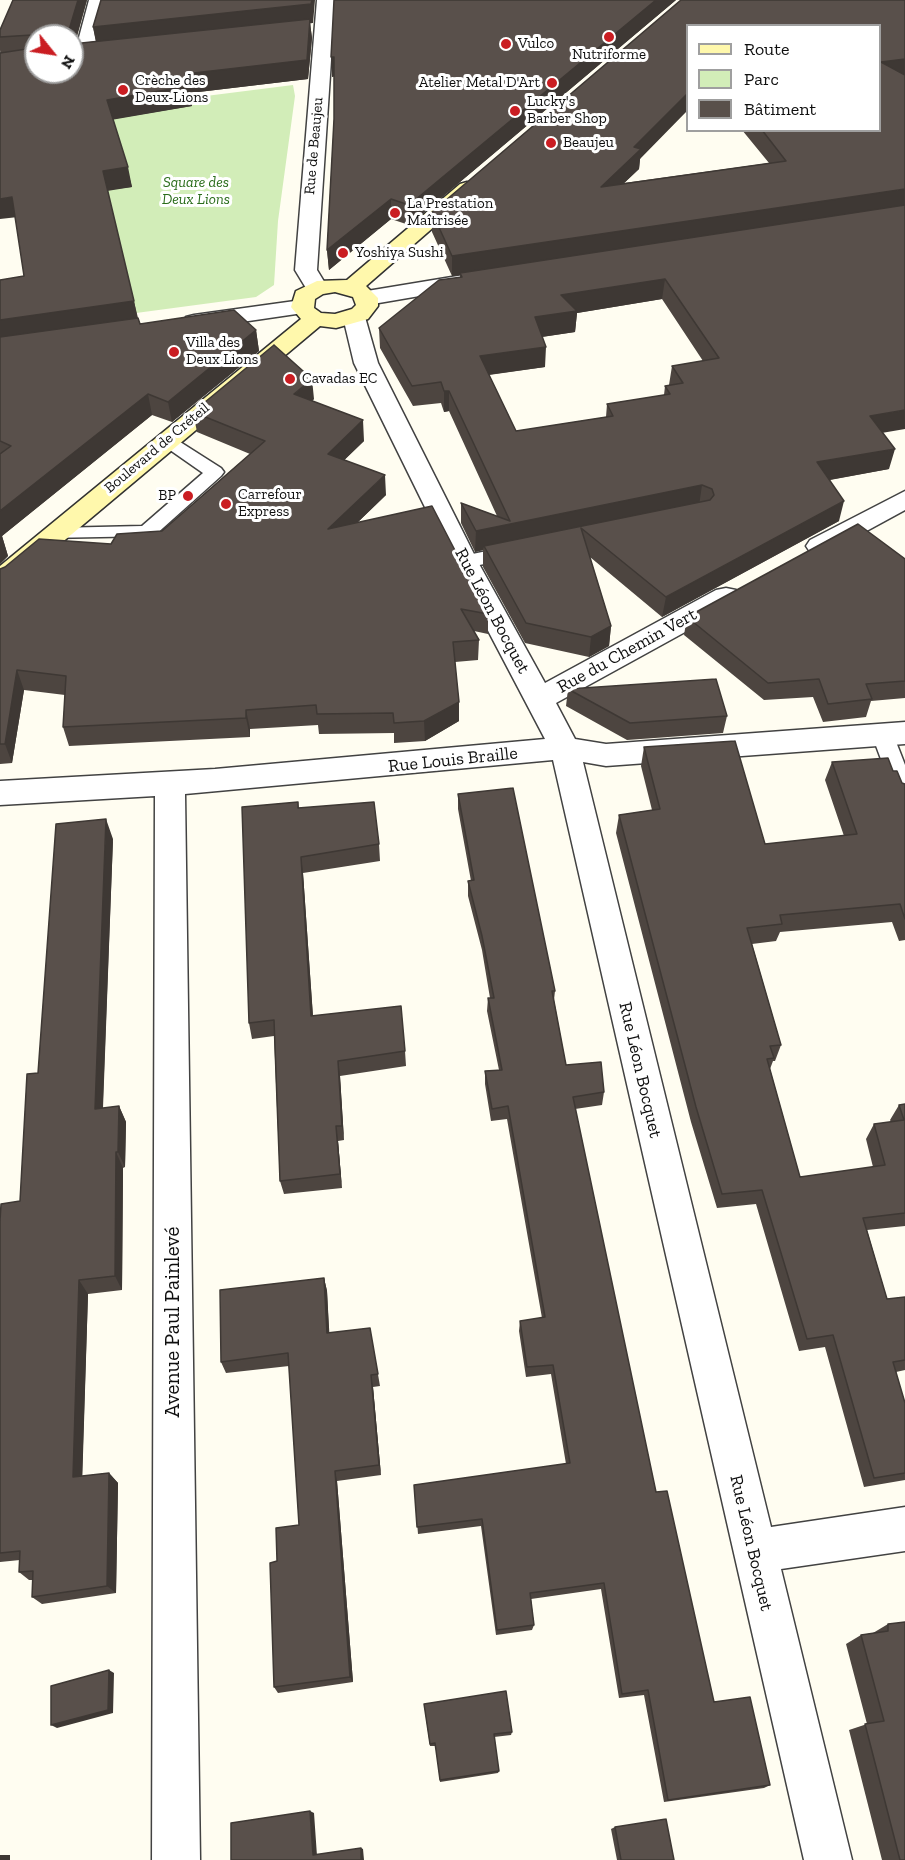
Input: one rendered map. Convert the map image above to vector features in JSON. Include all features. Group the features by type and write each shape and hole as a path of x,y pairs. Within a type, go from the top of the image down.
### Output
{"main road":[{"path":"308,313 336,321 484,174"},
{"path":"317,288 335,285 358,301"},
{"name":"Boulevard de Créteil","path":"0,580 166,440 308,313 304,296 317,288"}],"street":[{"path":"84,37 98,0"},
{"name":"Rue de Beaujeu","path":"317,288 306,270 326,0"},
{"path":"300,32 324,29"},
{"path":"84,55 101,54"},
{"path":"358,301 491,277"},
{"name":"Rue Léon Bocquet","path":"358,301 366,363 465,562 565,748 753,1551 828,1860"},
{"path":"177,324 308,313"},
{"path":"793,560 905,499"},
{"name":"Rue du Chemin Vert","path":"538,700 752,582"},
{"name":"Rue Louis Braille","path":"0,793 170,784 565,748 606,755 894,734"},
{"name":"Avenue Paul Painlevé","path":"170,784 176,1860"},
{"path":"753,1551 905,1529"}],"lane":[{"path":"54,534 147,532 215,472 166,440"},
{"path":"465,562 535,548"},
{"path":"894,734 905,794"}],"green space":[{"name":"Square des Deux Lions","path":"293,85 295,96 278,221 274,285 256,297 136,313 91,122 172,109 190,98"}],"building":[{"path":"13,0 78,0 71,24 24,24 24,36 0,37 0,30"},
{"path":"101,0 312,0 311,4 93,27"},
{"path":"334,0 656,0 409,205 391,199 327,250 334,119 334,57 331,57"},
{"path":"681,0 905,0 905,59 881,62 905,75 905,189 452,256 432,212"},
{"path":"310,19 307,60 185,74 189,86 107,100 128,167 103,171 134,301 0,320 0,280 24,276 12,197 0,199 0,53 24,49 24,84 84,84 84,43"},
{"path":"905,205 905,410 870,416 895,449 817,462 844,501 666,597 581,528 611,626 591,637 526,623 484,546 710,500 714,495 712,489 702,485 476,531 461,503 510,521 449,391 444,391 441,382 412,386 379,328 439,280 462,277 460,273","holes":["665,279 719,358 672,366 683,383 665,386 670,394 607,404 613,416 516,431 480,356 546,347 535,317 577,311 561,295"]},
{"path":"234,310 256,330 168,402 148,394 0,511 0,454 11,446 0,441 0,337 138,318 140,324"},
{"path":"274,345 312,379 294,394 363,420 328,454 385,475 328,529 432,506 488,614 461,609 479,640 453,642 459,702 424,721 394,723 393,713 317,714 316,705 246,710 246,718 63,727 66,676 17,670 5,744 0,744 0,569 39,539 111,544 117,534 162,531 265,441 193,412"},
{"path":"858,524 905,559 905,681 866,684 872,699 828,704 819,679 768,683 687,617"},
{"path":"716,679 727,716 630,723 568,689"},
{"path":"735,741 765,844 857,834 832,762 888,758 893,771 897,771 902,783 905,784 905,919 900,904 780,915 782,924 747,928 781,1045 770,1046 774,1058 767,1059 800,1177 885,1165 874,1124 904,1120 899,1105 905,1104 905,1213 863,1218 887,1299 905,1297 905,1360 893,1362 905,1403 905,1473 874,1478 833,1335 807,1339 762,1190 722,1194 696,1107 619,815 660,809 644,747"},
{"path":"513,788 555,991 552,991 566,1065 601,1062 604,1092 573,1097 656,1492 667,1491 714,1702 750,1697 770,1785 668,1800 648,1690 622,1694 604,1583 530,1593 534,1625 497,1630 482,1519 417,1527 414,1485 570,1463 553,1365 527,1367 520,1321 545,1317 508,1106 492,1109 485,1071 502,1070 488,998 494,998 468,881 474,880 458,794"},
{"path":"298,802 298,808 374,802 379,844 301,857 311,1016 401,1006 405,1051 338,1061 342,1126 336,1126 340,1174 280,1181 274,1020 249,1023 242,807"},
{"path":"106,819 95,1109 119,1106 118,1152 116,1152 115,1276 79,1280 73,1477 109,1473 107,1586 32,1597 33,1571 19,1572 20,1551 0,1553 1,1204 20,1201 27,1074 38,1073 56,824"},
{"path":"324,1278 327,1333 370,1328 378,1374 371,1375 379,1465 335,1471 350,1677 274,1687 270,1563 277,1561 276,1528 299,1525 288,1353 221,1362 220,1290"},
{"path":"905,1622 905,1860 900,1860 865,1724 884,1721 861,1635 888,1631 888,1624"},
{"path":"109,1670 108,1710 51,1725 51,1686"},
{"path":"506,1691 512,1732 494,1734 499,1771 440,1780 435,1743 430,1744 424,1704"},
{"path":"310,1811 313,1855 361,1848 361,1860 231,1860 231,1823"},
{"path":"666,1819 674,1860 621,1860 615,1827"}],"place":[{"name":"Nutriforme","path":"609,37"},
{"name":"Vulco","path":"506,44"},
{"name":"Atelier Metal D'Art","path":"552,83"},
{"name":"Crèche des Deux-Lions","path":"123,90"},
{"name":"Lucky's Barber Shop","path":"515,111"},
{"name":"Beaujeu","path":"551,143"},
{"name":"La Prestation Maîtrisée","path":"395,213"},
{"name":"Yoshiya Sushi","path":"343,253"},
{"name":"Villa des Deux Lions","path":"174,352"},
{"name":"Cavadas EC","path":"290,379"},
{"name":"BP","path":"188,496"},
{"name":"Carrefour Express","path":"226,504"}]}
